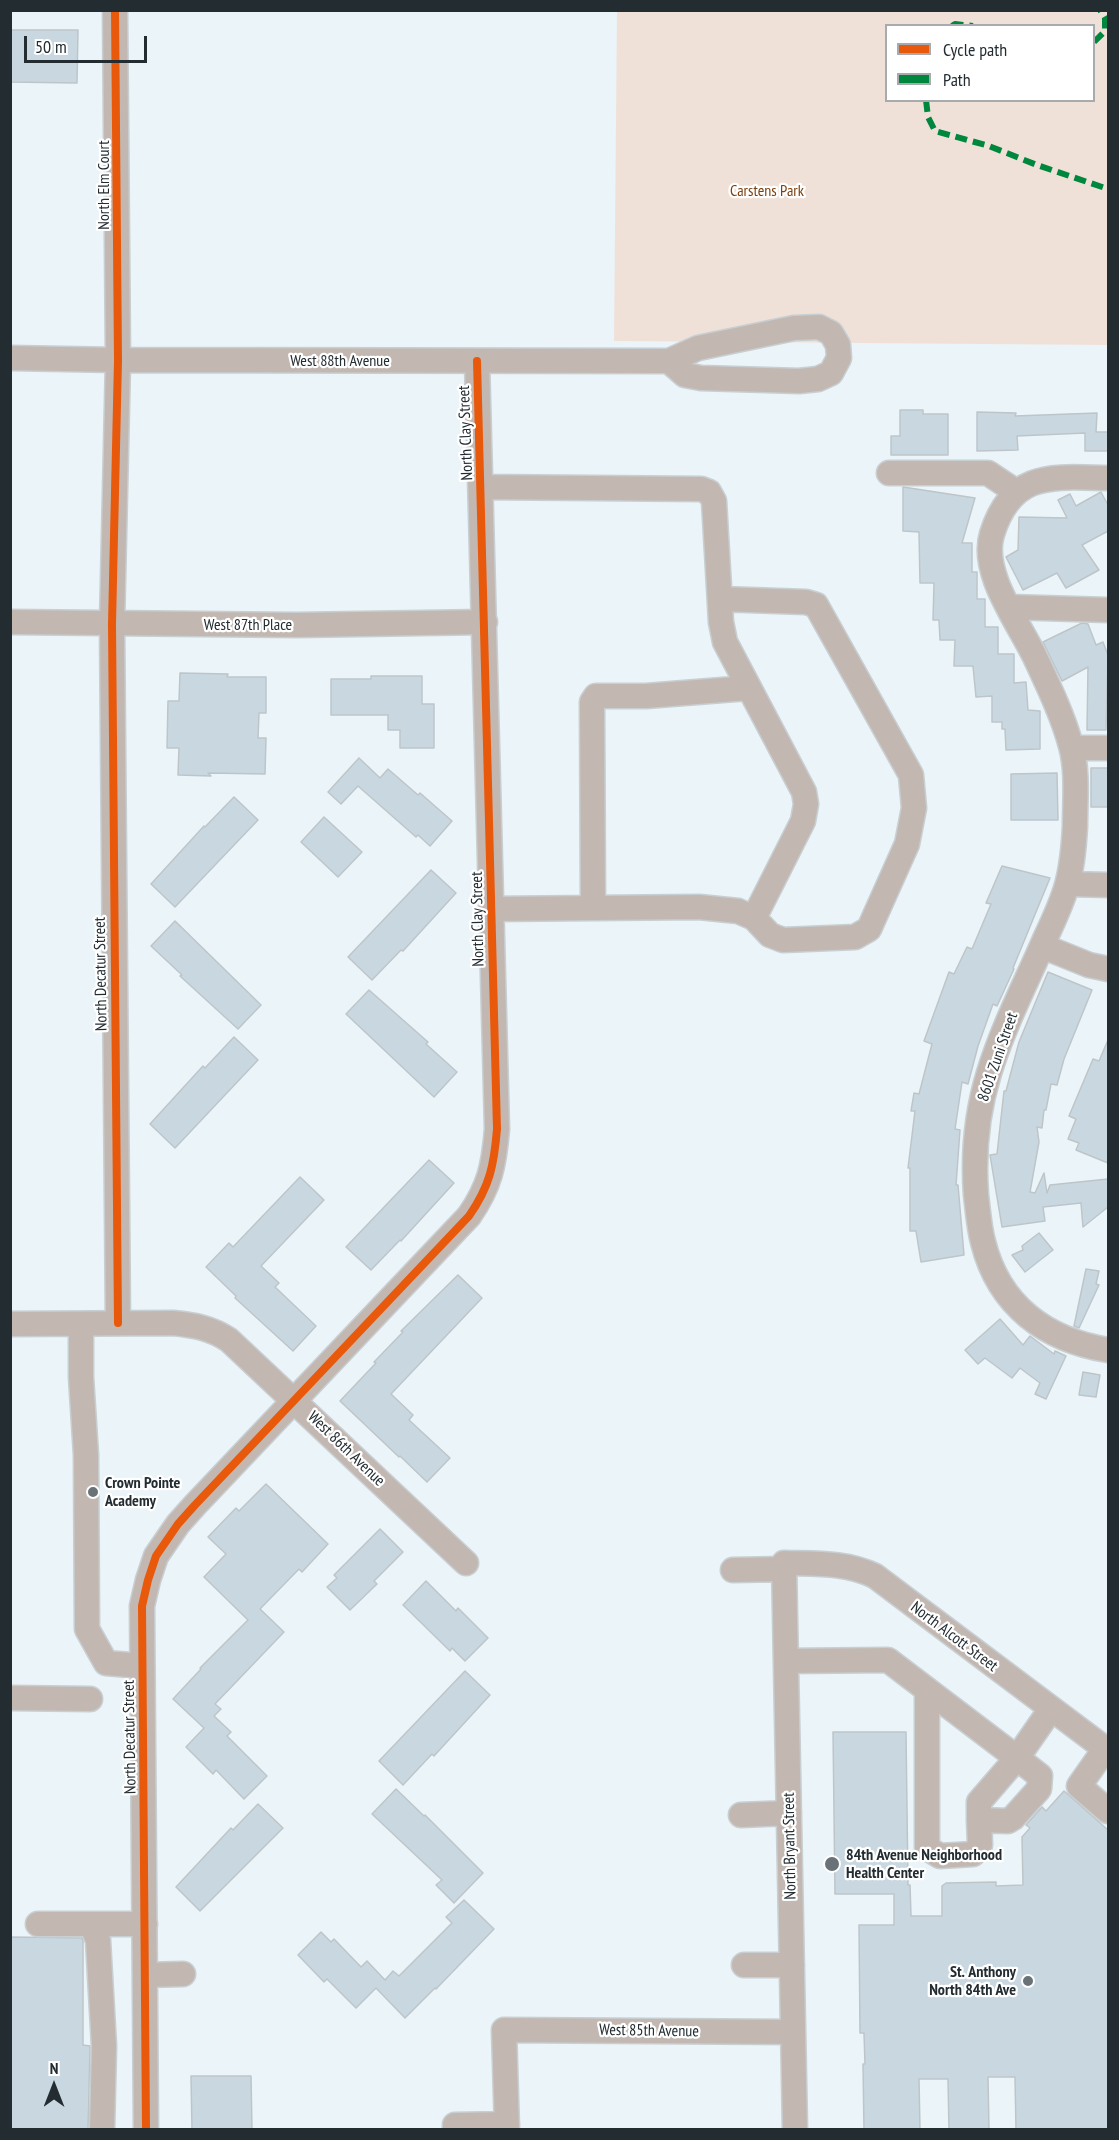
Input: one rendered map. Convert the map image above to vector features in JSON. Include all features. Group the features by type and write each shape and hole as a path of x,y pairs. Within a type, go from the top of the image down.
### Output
{"street":[{"name":"North Elm Court","path":"111,624 118,360 115,10"},
{"path":"819,327 831,333 838,345 839,358 831,373 818,379 799,381 701,378 685,375 669,361 698,348 794,328 819,327"},
{"name":"West 88th Avenue","path":"10,358 669,361"},
{"name":"North Clay Street","path":"295,1400 469,1216 486,1189 494,1162 497,1129 477,361"},
{"path":"889,473 988,473 1015,491 1053,477 1108,478"},
{"path":"481,487 701,489 709,492 714,501 720,622 724,642 804,792 806,804 802,821 754,918"},
{"name":"8601 Zuni Street","path":"1015,491 1005,505 990,541 989,556 995,579 1051,694 1072,748 1076,794 1074,836 1068,884 1005,1030 982,1098 975,1182 979,1226 994,1273 1020,1309 1058,1336 1089,1347 1108,1350"},
{"path":"491,909 699,907 738,911 754,918 770,935 783,940 855,937 869,929 907,844 914,808 911,775 816,605 806,602 720,600"},
{"path":"1009,607 1108,609"},
{"name":"West 87th Place","path":"10,622 297,625 485,622"},
{"name":"North Decatur Street","path":"111,624 118,1323"},
{"path":"593,908 592,702 596,696 646,696 748,688"},
{"path":"1072,748 1108,748"},
{"path":"1068,884 1108,885"},
{"path":"1042,946 1089,965 1108,969"},
{"name":"West 86th Avenue","path":"10,1324 194,1324 220,1334 295,1400 466,1563"},
{"path":"81,1324 81,1377 86,1455 87,1629 106,1663 142,1666"},
{"name":"North Decatur Street","path":"146,2130 142,1606 156,1556 177,1524 295,1400"},
{"name":"North Alcott Street","path":"733,1570 842,1564 875,1576 1107,1750"},
{"name":"North Bryant Street","path":"784,1566 795,2130"},
{"path":"786,1661 888,1660 1040,1776 1038,1789 1013,1818 1008,1821 980,1820"},
{"path":"927,1689 927,1848 940,1856 973,1854 980,1845 980,1802 1017,1758 1051,1709"},
{"path":"10,1698 90,1699"},
{"path":"1107,1750 1079,1786 1108,1811"},
{"path":"741,1815 789,1813"},
{"path":"38,1924 145,1924"},
{"path":"92,1924 98,1940 104,2046 102,2130"},
{"path":"744,1965 792,1965"},
{"path":"145,1976 183,1974"},
{"name":"West 85th Avenue","path":"507,2127 504,2030 793,2032"},
{"path":"455,2130 455,2125 507,2127"}],"green space":[{"name":"Carstens Park","path":"617,11 1108,11 1108,345 614,341"}],"building":[{"path":"10,30 78,30 77,83 10,82"},
{"path":"900,410 923,410 923,414 948,414 948,455 891,455 891,436 900,436"},
{"path":"977,412 1016,413 1015,416 1097,413 1096,432 1108,432 1108,451 1085,451 1085,433 1017,436 1018,450 977,451"},
{"path":"903,487 975,498 962,543 972,543 972,572 977,572 977,599 985,599 985,627 998,627 998,654 1014,654 1014,683 1026,682 1028,710 1040,711 1040,749 1006,750 1005,729 1002,729 1002,722 992,722 992,696 976,697 973,666 954,666 955,640 940,640 939,620 933,620 934,583 920,583 919,532 903,531"},
{"path":"1101,492 1108,505 1108,531 1082,545 1099,570 1066,588 1057,573 1023,590 1006,557 1018,550 1019,517 1067,518 1058,500 1070,494 1076,506"},
{"path":"1082,623 1088,624 1096,645 1103,642 1108,655 1106,730 1087,730 1088,667 1062,681 1043,642"},
{"path":"180,673 228,674 227,677 266,677 266,713 259,713 258,738 266,738 265,774 178,775 179,748 167,748 168,701 179,701"},
{"path":"371,676 422,676 422,704 434,704 434,748 400,748 400,730 388,730 388,715 331,715 331,679 371,679"},
{"path":"359,758 380,778 388,769 452,821 430,846 418,835 416,837 358,786 341,804 328,792"},
{"path":"1091,768 1108,768 1108,807 1091,807"},
{"path":"1057,773 1058,820 1011,820 1011,774"},
{"path":"234,797 258,820 175,907 151,884"},
{"path":"324,817 362,852 338,877 301,842"},
{"path":"1002,866 1050,878 1014,969 997,1006 993,1004 968,1084 962,1082 955,1129 960,1130 956,1185 958,1185 964,1255 921,1262 916,1231 910,1231 910,1168 908,1168 915,1111 911,1111 914,1093 919,1094 932,1044 924,1041 949,972 954,974 967,947 972,949 991,904 986,903"},
{"path":"431,870 456,893 403,951 401,950 372,980 348,957"},
{"path":"175,921 261,1005 238,1029 151,946"},
{"path":"1048,972 1092,990 1064,1059 1057,1085 1051,1084 1042,1128 1037,1127 1039,1142 1030,1192 1035,1193 1044,1173 1047,1193 1050,1185 1108,1179 1108,1207 1083,1227 1081,1203 1043,1207 1045,1221 1002,1227 990,1155 997,1154 1004,1091 1006,1091 1019,1042"},
{"path":"369,990 428,1042 426,1044 457,1072 434,1097 346,1014"},
{"path":"234,1037 258,1060 175,1148 150,1124 203,1066 205,1068"},
{"path":"1108,1040 1108,1163 1076,1150 1079,1143 1068,1139 1076,1119 1069,1116 1093,1059 1099,1061"},
{"path":"429,1160 454,1183 371,1270 346,1247"},
{"path":"300,1177 324,1200 261,1266 279,1283 275,1287 316,1326 293,1351 235,1298 236,1296 206,1267 229,1243 233,1247"},
{"path":"1039,1233 1053,1250 1025,1272 1012,1255 1023,1250 1022,1246"},
{"path":"1086,1269 1099,1271 1096,1284 1099,1285 1079,1328 1074,1326"},
{"path":"458,1275 482,1298 391,1394 413,1415 409,1420 450,1458 427,1482 340,1401 403,1332 401,1331"},
{"path":"1000,1319 1023,1345 1030,1336 1054,1354 1055,1351 1066,1356 1046,1399 1035,1394 1040,1383 1020,1368 1012,1378 985,1358 978,1364 965,1350"},
{"path":"1083,1372 1100,1375 1096,1397 1079,1395"},
{"path":"266,1484 328,1544 302,1572 299,1569 260,1609 284,1632 215,1704 221,1709 214,1716 231,1732 227,1736 267,1776 244,1799 216,1770 213,1774 186,1747 204,1728 173,1699 248,1620 204,1577 226,1554 208,1537 236,1508 239,1511"},
{"path":"380,1529 403,1552 374,1581 377,1584 350,1610 327,1587 337,1578 334,1575"},
{"path":"426,1581 488,1638 465,1661 452,1648 450,1651 403,1605"},
{"path":"465,1671 490,1695 434,1756 432,1754 403,1785 379,1761"},
{"name":"St. Anthony North 84th Ave","path":"833,1732 906,1732 908,1885 910,1885 911,1916 942,1916 942,1886 946,1883 996,1882 996,1886 1023,1885 1022,1837 1030,1828 1026,1825 1042,1807 1046,1811 1064,1791 1108,1830 1108,2130 1016,2130 1015,2077 988,2077 989,2130 949,2130 948,2079 919,2079 920,2130 864,2130 863,2064 865,2064 864,2033 860,2033 859,1925 894,1925 894,1894 835,1894"},
{"path":"396,1789 483,1873 454,1903 436,1885 442,1880 372,1814"},
{"path":"258,1804 283,1828 200,1911 176,1887 231,1828 233,1830"},
{"path":"464,1900 494,1929 405,2018 376,1988 356,2008 327,1979 324,1982 298,1955 321,1932 331,1942 334,1939 361,1967 367,1961 385,1980 393,1971 399,1976 452,1923 446,1917"},
{"path":"10,1937 82,1938 83,2045 90,2046 88,2130 10,2130"},
{"path":"191,2076 251,2076 252,2130 192,2130"}],"marked path":[{"path":"1095,41 1105,31 1105,18 1100,10"},
{"path":"926,102 928,117 935,131 989,146 1108,189"}],"cycle path":[{"path":"115,10 118,360 112,624 118,1323"},
{"path":"146,2130 142,1606 156,1556 178,1524 195,1505 469,1216 482,1195 494,1154 497,1129 477,361"}],"place":[{"name":"Crown Pointe Academy","path":"93,1492"},
{"name":"84th Avenue Neighborhood Health Center","path":"832,1864"},
{"name":"St. Anthony North 84th Ave","path":"1028,1981"}]}
